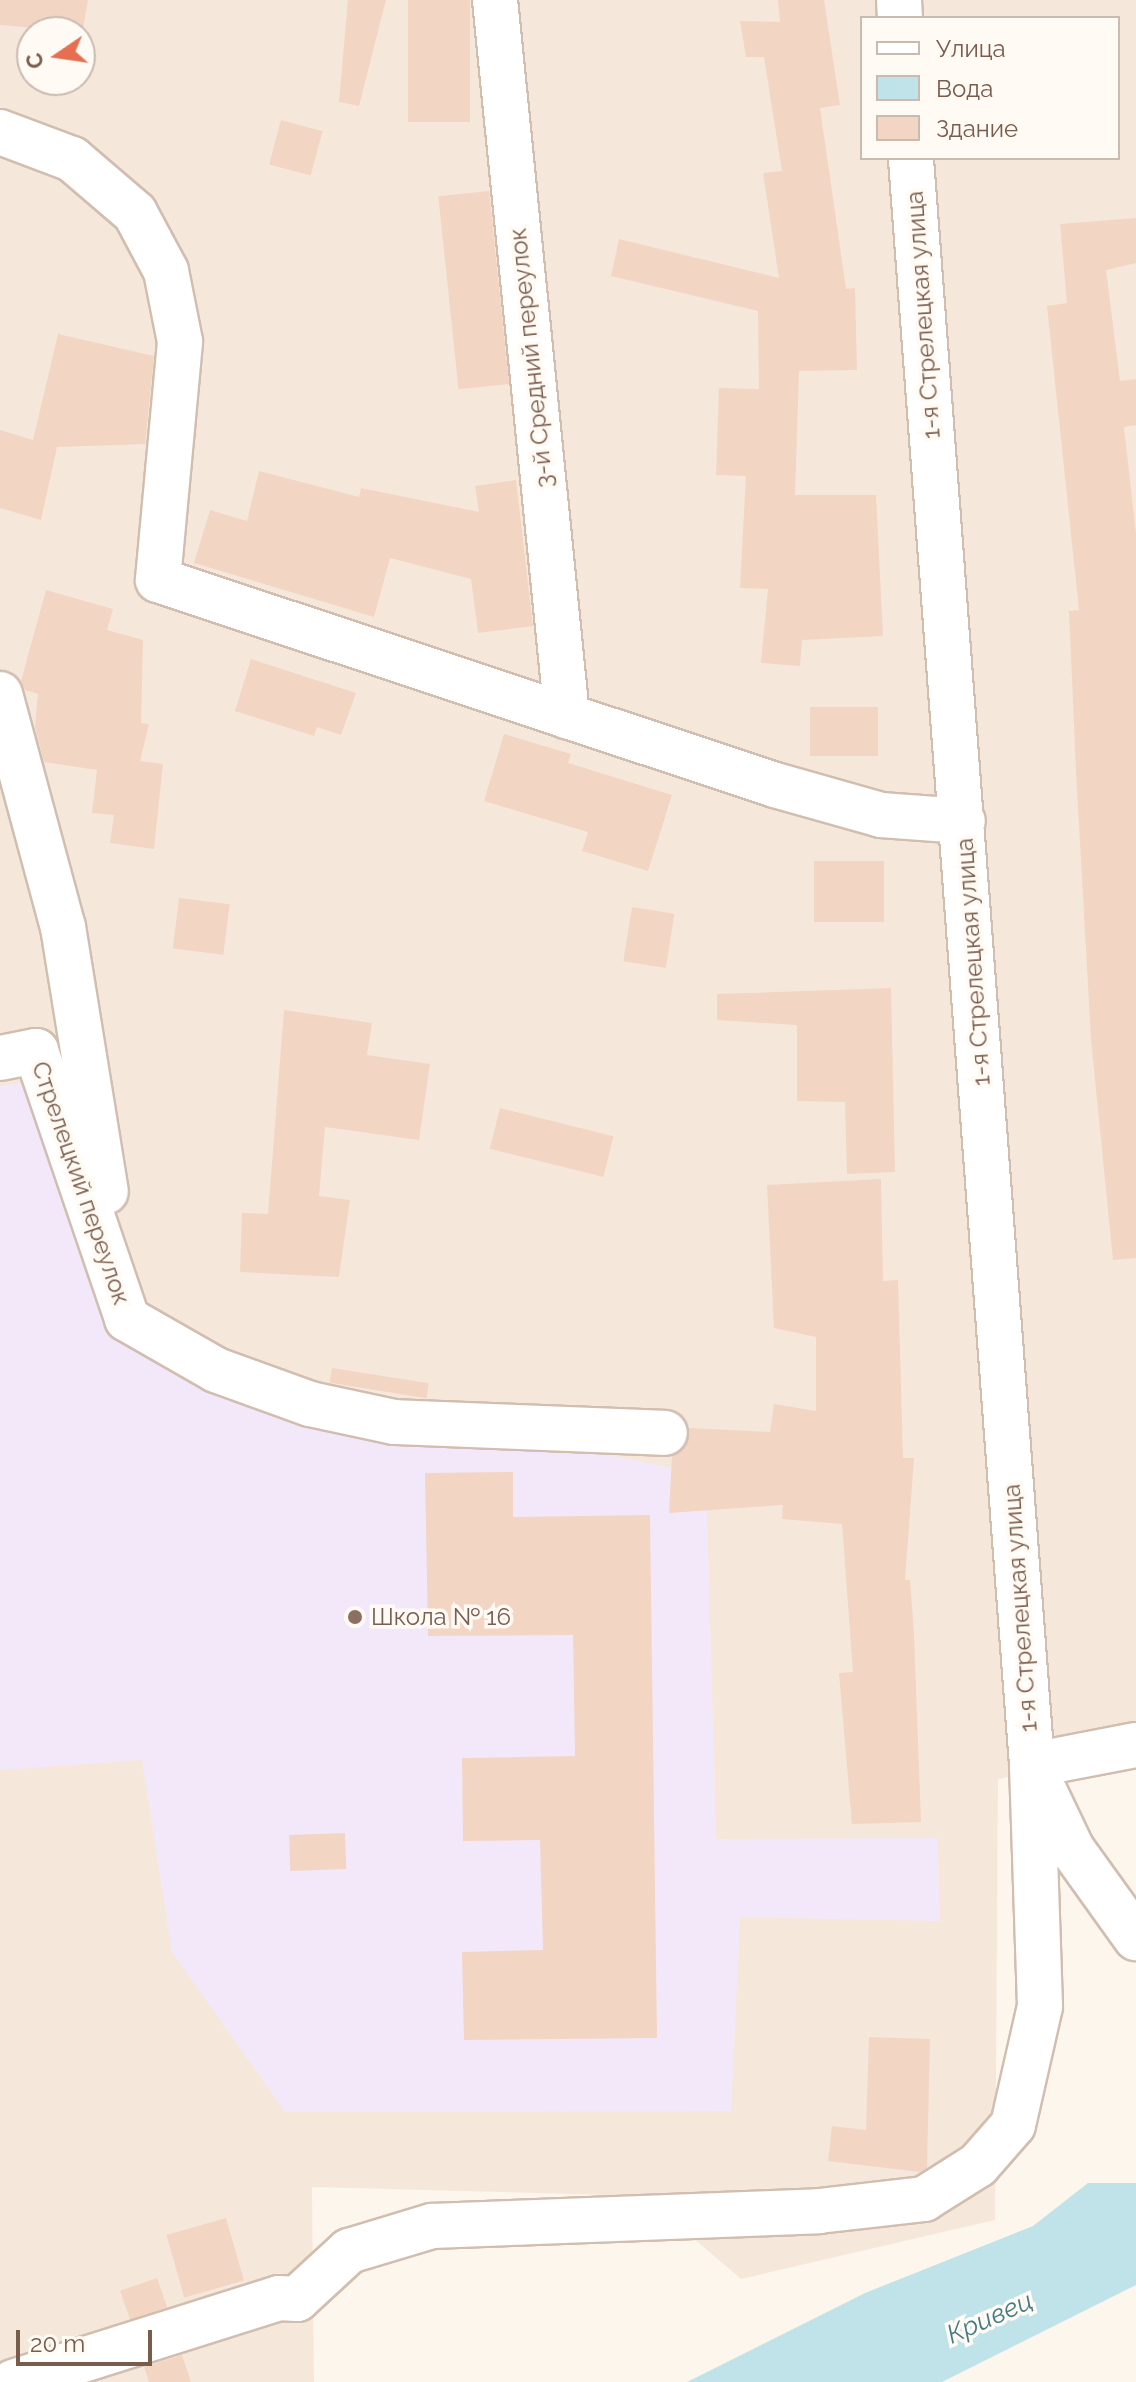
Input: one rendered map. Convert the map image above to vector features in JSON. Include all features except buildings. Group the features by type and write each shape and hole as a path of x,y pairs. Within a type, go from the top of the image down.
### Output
{"street":[{"name":"3-й Средний переулок","path":"495,0 567,716"},
{"path":"0,132 72,159 135,213 166,271 180,342 158,580 567,716 881,815 963,821"},
{"name":"1-я Стрелецкая улица","path":"13,2382 279,2298 297,2299 349,2251 432,2226 819,2211 924,2199 978,2165 1013,2125 1036,2021 1032,1765 911,160"},
{"path":"0,694 63,927 127,1319"},
{"name":"Стрелецкий переулок","path":"0,1058 36,1051 127,1319 216,1370 324,1407 394,1422 665,1433"},
{"path":"1136,1745 1032,1765 1072,1849 1136,1938"}],"shaded area":[{"path":"0,0 1136,0 1136,1751 998,1779 995,2220 741,2279 644,2196 312,2187 314,2382 0,2382"},
{"name":"Школа № 16","path":"32,1081 176,1366 706,1475 716,1839 937,1838 940,1921 740,1917 731,2111 285,2112 172,1952 142,1760 0,1770 0,1086"}],"water":[{"name":"Кривец","path":"1088,2183 1136,2183 1136,2285 942,2382 687,2382 865,2293 1033,2226"}],"place":[{"name":"Школа № 16","path":"355,1617"}]}
